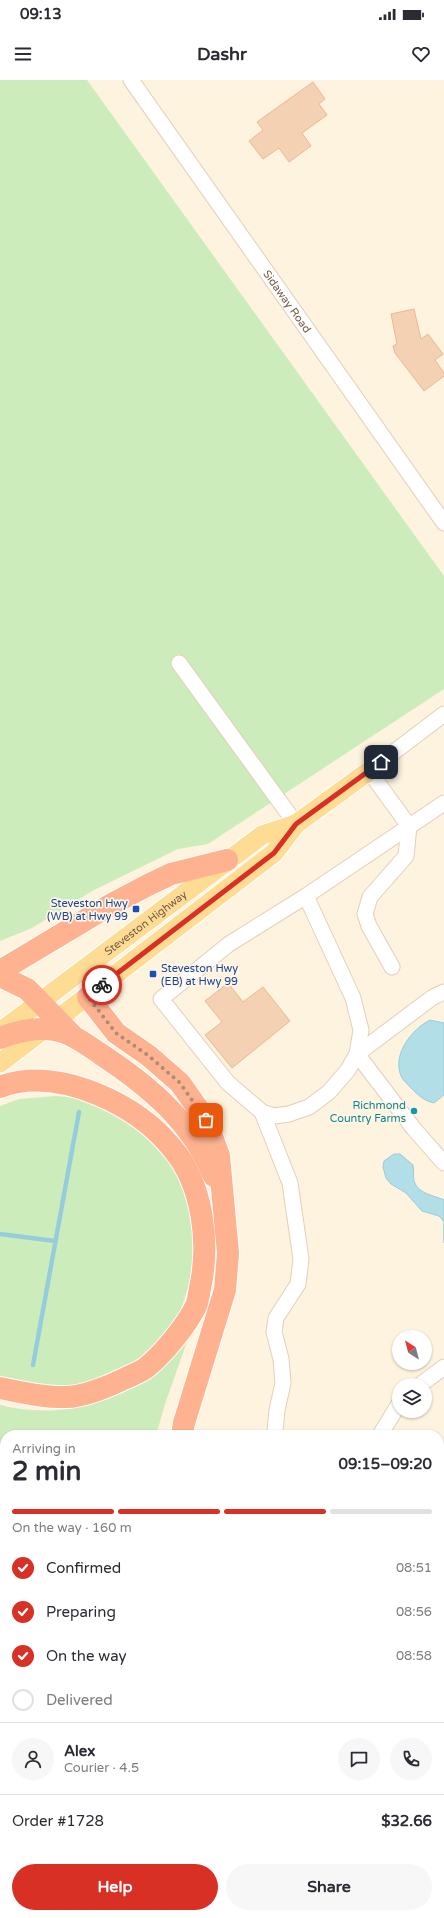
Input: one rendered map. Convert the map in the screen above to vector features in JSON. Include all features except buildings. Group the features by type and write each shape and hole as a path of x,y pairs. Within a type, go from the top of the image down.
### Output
{"highway":[{"path":"0,971 112,904 165,876 227,860"},
{"path":"0,976 27,989 40,1000 51,1024 74,1037 130,1074 162,1100 190,1133 208,1161 222,1197"},
{"path":"88,997 116,1033 149,1056 180,1083 206,1120 220,1156 222,1197 228,1253 225,1290 183,1430"},
{"path":"0,1038 51,1024"},
{"path":"0,1087 8,1084 39,1081 56,1082 80,1087 116,1102 148,1122 173,1148 186,1169 196,1194 204,1235 204,1270 196,1305 175,1337 146,1368 108,1387 66,1398 31,1395 0,1388"}],"main road":[{"name":"Steveston Highway","path":"0,1063 274,853 296,824 369,771"},
{"name":"Steveston Highway","path":"0,1032 40,1000 262,835 296,824"}],"street":[{"name":"Sidaway Road","path":"131,80 444,523"},
{"path":"179,663 296,824"},
{"name":"Steveston Highway","path":"369,771 444,714"},
{"path":"369,771 409,826 406,856 370,896 365,914 369,926 392,967"},
{"path":"275,1430 277,1410 283,1383 274,1332 276,1318 298,1284 301,1259 290,1183 268,1114 228,1083 161,999 229,944 306,896 444,803"},
{"path":"268,1114 289,1114 309,1107 329,1092 348,1070 357,1054 361,1030 353,998 306,896"},
{"path":"357,1054 433,997 444,992"},
{"path":"357,1054 414,1129 444,1163"},
{"path":"429,1378 444,1367"},
{"path":"383,1430 392,1415"}],"green space":[{"path":"0,80 87,80 444,576 444,689 208,844 178,849 94,890 32,928 0,941"},
{"path":"56,1096 92,1100 153,1137 183,1180 193,1224 193,1259 191,1278 180,1313 160,1341 135,1363 121,1372 74,1388 0,1381 0,1106 19,1099"},
{"path":"193,1325 166,1401 157,1430 0,1430 0,1405 27,1410 55,1410 68,1409 95,1403 130,1388 157,1364"}],"water":[{"path":"430,1020 444,1023 444,1095 434,1103 424,1099 404,1081 399,1068 399,1059 405,1043 417,1029"},
{"path":"394,1154 400,1154 413,1165 414,1181 419,1189 426,1194 444,1200 444,1222 439,1216 422,1211 406,1193 391,1184 386,1178 383,1167 384,1161"}],"waterway":[{"path":"33,1365 79,1112"},
{"path":"0,1234 55,1241"}],"way so far":[{"path":"102,985 88,997 102,1016 116,1033 149,1056 180,1083 206,1120"}],"place":[{"name":"Steveston Hwy (WB) at Hwy 99","path":"136,909"},
{"name":"Steveston Hwy (EB) at Hwy 99","path":"153,974"},
{"name":"Richmond Country Farms","path":"414,1111"}],"route":[{"path":"102,985 274,853 296,824 381,762"}]}
